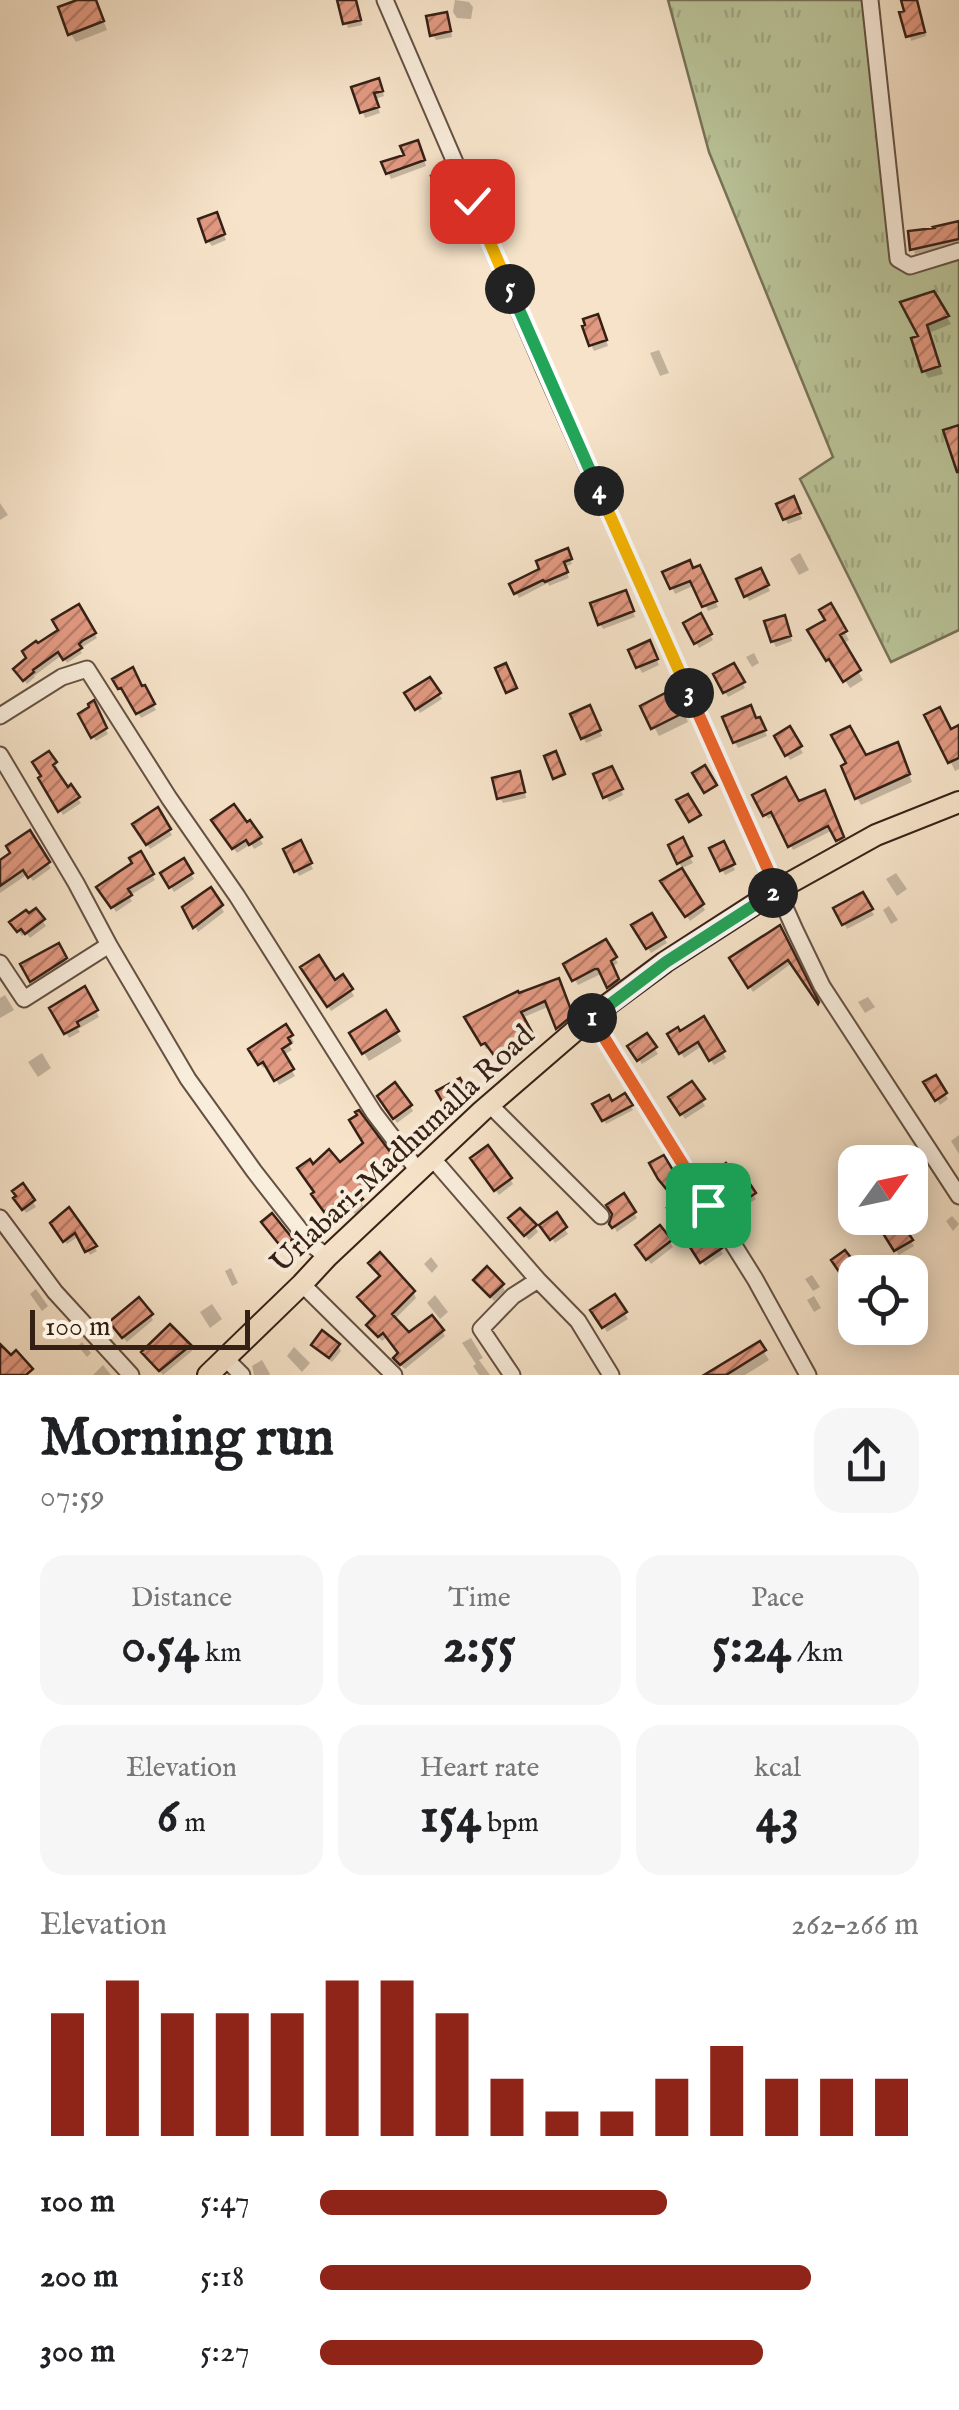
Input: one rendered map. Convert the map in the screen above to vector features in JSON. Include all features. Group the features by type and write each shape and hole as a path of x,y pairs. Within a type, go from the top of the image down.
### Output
{"main road":[{"name":"Urlabari-Madhumalla Road","path":"208,1375 326,1257 490,1104 591,1017 666,962 777,890 876,834 959,802"}],"street":[{"path":"385,0 545,371 822,986 959,1196"},
{"path":"870,0 898,259 910,266 959,251"},
{"path":"0,716 62,677 86,669 374,1112 578,1321 611,1375"},
{"path":"0,755 188,1080 254,1171 311,1244 326,1257"},
{"path":"0,963 24,999 109,945"},
{"path":"591,1017 755,1280 808,1375"},
{"path":"490,1104 600,1216"},
{"path":"0,1218 55,1292 131,1375"},
{"path":"512,1375 481,1329 513,1296 538,1280"},
{"path":"302,1284 394,1375"},
{"path":"226,1359 242,1375"}],"green space":[{"path":"668,0 870,0 898,259 910,266 959,251 959,630 891,662 800,479 833,457 709,152"}],"building":[{"path":"77,0 96,0 104,21 68,35 58,7"},
{"path":"337,0 356,0 361,20 343,24"},
{"path":"901,0 917,0 925,32 906,37 899,12 904,11"},
{"path":"447,12 451,31 430,36 426,16"},
{"path":"379,78 383,91 374,93 379,107 360,113 351,87"},
{"path":"418,140 425,160 386,174 381,162 404,155 400,146"},
{"path":"444,170 453,191 439,196 431,176"},
{"path":"217,212 225,234 206,242 198,219"},
{"path":"959,221 959,239 910,250 908,231"},
{"path":"934,291 949,316 927,325 940,366 922,372 911,338 918,336 900,302"},
{"path":"598,314 607,340 589,346 583,319"},
{"path":"959,425 959,472 957,472 943,430"},
{"path":"794,496 801,513 783,520 776,504"},
{"path":"568,548 572,559 564,562 568,572 514,594 509,584 539,569 536,561"},
{"path":"690,560 693,568 700,565 717,601 702,607 690,581 670,589 662,572"},
{"path":"761,568 769,585 744,597 736,579"},
{"path":"626,590 634,611 598,625 590,603"},
{"path":"831,603 847,631 840,635 861,670 843,682 807,630 825,620 819,610"},
{"path":"79,604 96,633 63,660 58,652 23,681 13,669 26,658 22,651 58,630 52,620"},
{"path":"701,613 712,634 694,644 683,623"},
{"path":"785,615 791,636 771,642 764,621"},
{"path":"650,640 658,659 636,668 628,650"},
{"path":"506,663 517,688 506,693 495,668"},
{"path":"734,663 745,682 723,693 713,674"},
{"path":"133,667 155,704 136,714 112,679"},
{"path":"430,677 441,693 415,710 404,693"},
{"path":"675,688 685,712 651,729 640,706"},
{"path":"94,700 107,728 91,738 78,714"},
{"path":"590,705 601,730 581,739 570,714"},
{"path":"751,705 766,730 733,743 722,717"},
{"path":"940,707 951,729 959,725 959,758 948,763 924,715"},
{"path":"790,726 802,746 785,756 774,736"},
{"path":"850,726 866,755 898,742 910,774 855,799 841,766 846,763 831,735"},
{"path":"49,751 57,762 53,765 80,797 58,812 32,762"},
{"path":"556,751 565,774 553,779 544,756"},
{"path":"705,765 717,785 704,793 692,773"},
{"path":"612,766 623,789 603,798 593,774"},
{"path":"520,771 525,792 497,799 492,778"},
{"path":"786,777 799,801 825,790 844,837 836,841 828,826 788,847 771,812 763,816 752,795"},
{"path":"688,794 701,815 689,822 676,800"},
{"path":"234,804 262,837 249,845 246,840 232,849 211,820"},
{"path":"158,807 171,829 146,845 132,824"},
{"path":"30,830 50,862 28,878 23,870 0,886 0,860 10,853 6,846"},
{"path":"683,837 692,856 677,864 668,845"},
{"path":"301,840 312,863 294,872 283,849"},
{"path":"724,841 735,864 720,871 709,848"},
{"path":"141,851 154,874 128,889 132,895 111,908 96,887 132,863 129,858"},
{"path":"184,858 193,873 169,888 160,873"},
{"path":"682,868 704,904 685,917 660,881"},
{"path":"211,887 223,905 193,928 182,907"},
{"path":"863,892 873,909 842,925 833,908"},
{"path":"36,908 45,919 25,934 21,929 17,932 9,922"},
{"path":"652,913 666,937 646,949 631,925"},
{"path":"780,925 818,1004 788,960 748,988 729,958"},
{"path":"606,939 617,957 611,961 619,979 607,988 595,969 572,981 563,964"},
{"path":"59,943 67,958 30,982 20,964"},
{"path":"319,955 335,980 343,974 353,989 327,1007 300,967"},
{"path":"559,978 573,1015 556,1029 545,1001 521,1012 533,1034 506,1048 512,1057 501,1065 485,1043 481,1045 464,1017 518,991"},
{"path":"85,986 98,1010 64,1034 49,1008"},
{"path":"386,1010 399,1031 362,1054 349,1033"},
{"path":"704,1016 725,1051 709,1061 698,1042 679,1054 667,1034"},
{"path":"286,1024 293,1035 288,1038 291,1043 282,1049 294,1069 274,1081 263,1062 258,1065 248,1049"},
{"path":"647,1033 657,1047 637,1061 627,1046"},
{"path":"936,1075 947,1093 935,1101 923,1082"},
{"path":"460,1078 470,1096 447,1110 436,1091"},
{"path":"692,1081 705,1099 680,1115 668,1097"},
{"path":"395,1082 412,1105 393,1119 377,1096"},
{"path":"625,1093 633,1105 602,1121 592,1104 609,1095 612,1101"},
{"path":"359,1110 397,1161 356,1191 363,1199 350,1209 342,1199 324,1212 297,1168 310,1159 313,1164 329,1149 340,1162 363,1143 349,1120"},
{"path":"488,1145 512,1178 494,1191 470,1158"},
{"path":"664,1155 674,1172 670,1174 697,1208 676,1222 667,1208 677,1202 649,1163"},
{"path":"726,1163 738,1179 744,1175 756,1193 732,1209 719,1191 725,1187 714,1171"},
{"path":"23,1183 35,1200 22,1210 12,1191"},
{"path":"624,1193 636,1212 612,1228 612,1214 606,1205"},
{"path":"69,1207 97,1246 85,1252 75,1233 63,1242 50,1223"},
{"path":"520,1208 537,1225 524,1236 508,1218"},
{"path":"557,1212 567,1227 550,1240 539,1225"},
{"path":"272,1213 293,1239 282,1248 261,1222"},
{"path":"660,1225 672,1240 646,1260 635,1245"},
{"path":"711,1229 722,1248 700,1263 688,1244"},
{"path":"884,1235 910,1235 913,1240 894,1251"},
{"path":"380,1252 415,1291 392,1314 409,1332 432,1315 444,1330 400,1365 393,1358 398,1353 383,1333 378,1337 366,1325 375,1316 357,1297 380,1276 368,1263"},
{"path":"487,1266 504,1284 490,1297 473,1280"},
{"path":"615,1294 627,1312 602,1328 590,1310"},
{"path":"139,1297 153,1314 122,1338 109,1322"},
{"path":"170,1324 191,1345 159,1371 141,1352"},
{"path":"322,1330 340,1344 329,1358 311,1345"},
{"path":"760,1341 766,1350 726,1375 704,1375"},
{"path":"0,1344 11,1355 16,1350 33,1369 26,1375 0,1375"}],"route":[{"path":"472,201 777,890 666,962 591,1017 708,1205"}]}
